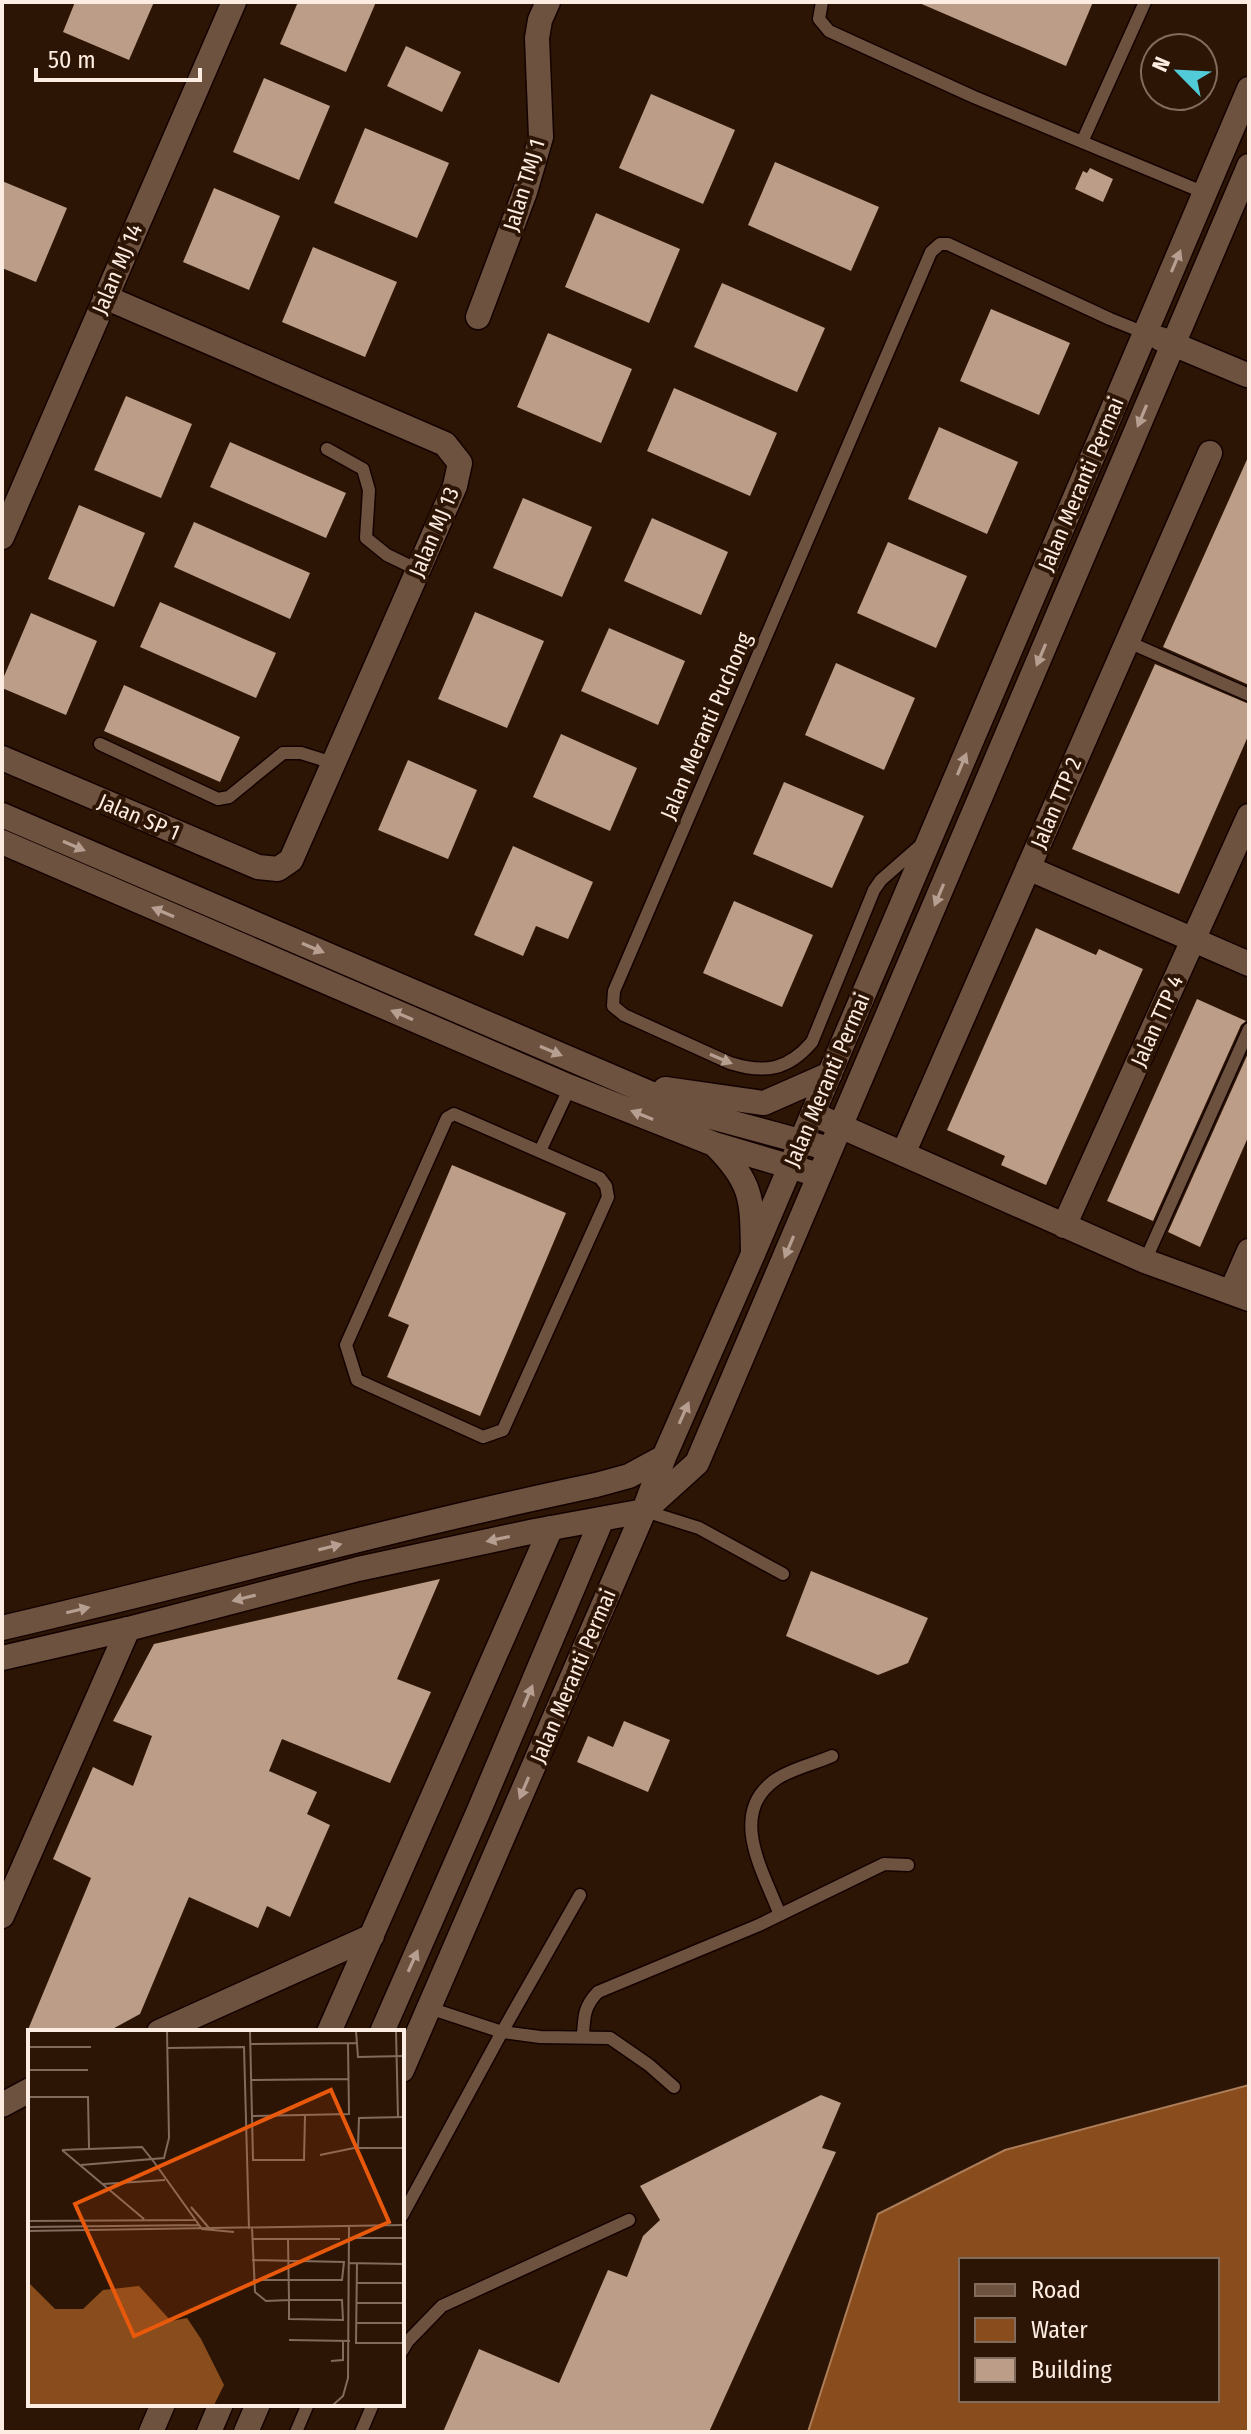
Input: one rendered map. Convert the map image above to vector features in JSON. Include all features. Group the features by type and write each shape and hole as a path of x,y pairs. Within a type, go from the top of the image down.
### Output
{"street":[{"name":"Jalan MJ 14","path":"2,537 234,2"},
{"name":"Jalan TMJ 1","path":"478,317 525,192 541,137 537,38 548,2"},
{"name":"Jalan Meranti Permai","path":"404,2065 644,1511 664,1457 1249,89"},
{"path":"2,1658 128,1629 358,1569 644,1511 697,1463 1249,166"},
{"name":"Jalan MJ 13","path":"105,297 445,444 460,463 455,486 291,860 278,869"},
{"path":"1145,333 1247,371"},
{"name":"Jalan TTP 2","path":"903,1154 1210,453"},
{"name":"Jalan SP 1","path":"2,758 258,867 278,869"},
{"path":"2,815 696,1113 830,1149"},
{"name":"Jalan TTP 4","path":"1064,1226 1249,816"},
{"path":"2,842 570,1087 714,1144 819,1175"},
{"path":"1028,868 1249,964"},
{"path":"627,1083 755,1103 777,1099 830,1074"},
{"path":"813,1114 1145,1261 1240,1296 1249,1251"},
{"path":"714,1144 745,1181 753,1203 753,1254"},
{"path":"2,1628 365,1538 596,1485 629,1476 664,1457"},
{"name":"Jalan Meranti Permai","path":"383,2030 602,1519"},
{"path":"330,2030 551,1528"},
{"path":"2,1916 128,1629"},
{"path":"163,2030 372,1936"},
{"path":"2,2105 28,2091"},
{"path":"151,2432 162,2406"},
{"path":"209,2432 220,2406"},
{"path":"246,2432 257,2406"}],"lane":[{"path":"822,2 819,19 829,31 974,97 1205,193"},
{"path":"1082,142 1145,2"},
{"name":"Jalan Meranti Puchong","path":"931,836 881,880 874,890 812,1042 797,1059 779,1067 746,1068 624,1015 613,1006 614,991 931,252 940,244 948,244 1145,333"},
{"path":"327,449 363,469 369,490 366,538 387,555 418,570"},
{"path":"1126,641 1249,695"},
{"path":"100,744 218,799 229,797 283,753 301,753 333,763"},
{"path":"1145,1261 1249,1029"},
{"path":"540,1151 570,1087"},
{"path":"454,1114 540,1151 600,1178 606,1186 608,1197 503,1430 483,1437 357,1380 346,1345 447,1118 454,1114"},
{"path":"644,1511 699,1528 783,1574"},
{"path":"780,1915 752,1840 749,1826 752,1811 763,1791 776,1779 832,1756"},
{"path":"583,2036 584,2012 598,1992 780,1915 884,1864 908,1865"},
{"path":"404,2212 580,1895"},
{"path":"429,2008 502,2032 540,2037 610,2038 674,2087"},
{"path":"404,2348 442,2306 629,2220"},
{"path":"296,2432 307,2406"},
{"path":"361,2432 372,2406"}],"water":[{"path":"1249,2085 1249,2432 808,2432 878,2214 1005,2150"}],"building":[{"path":"75,2 154,2 129,60 63,32"},
{"path":"298,2 376,2 346,72 280,44"},
{"path":"917,2 1093,2 1066,66"},
{"path":"406,46 461,72 442,112 387,86"},
{"path":"264,78 330,106 299,180 233,152"},
{"path":"651,94 735,130 703,204 619,168"},
{"path":"365,128 449,163 417,238 334,203"},
{"path":"775,162 879,207 851,271 748,225"},
{"path":"1090,168 1113,179 1103,202 1075,189 1083,171 1087,173"},
{"path":"2,181 67,208 36,282 2,268"},
{"path":"214,188 280,216 249,290 183,262"},
{"path":"596,213 680,249 649,323 565,287"},
{"path":"313,247 397,282 365,357 282,322"},
{"path":"722,283 825,328 797,392 694,347"},
{"path":"991,309 1070,343 1039,415 960,381"},
{"path":"548,333 632,369 601,443 517,407"},
{"path":"674,388 777,433 750,496 647,451"},
{"path":"126,396 192,424 161,498 94,470"},
{"path":"939,427 1018,462 987,534 908,499"},
{"path":"230,442 346,493 326,538 210,487"},
{"path":"1249,455 1249,685 1163,647"},
{"path":"523,498 592,527 562,597 493,568"},
{"path":"79,505 145,533 114,607 48,579"},
{"path":"652,518 728,552 701,615 624,581"},
{"path":"194,522 310,573 290,619 174,567"},
{"path":"888,542 967,576 936,648 857,613"},
{"path":"160,602 276,653 256,698 140,647"},
{"path":"475,612 544,641 507,728 438,699"},
{"path":"31,613 97,641 66,715 2,688 2,681"},
{"path":"609,628 685,661 658,725 581,691"},
{"path":"836,663 915,698 884,770 805,735"},
{"path":"1155,664 1249,704 1249,734 1179,894 1072,849"},
{"path":"124,685 240,737 220,782 104,731"},
{"path":"561,734 637,768 610,831 533,797"},
{"path":"408,760 477,790 448,859 378,830"},
{"path":"784,782 864,816 832,888 753,854"},
{"path":"513,846 593,882 568,939 536,926 523,956 474,935"},
{"path":"734,901 813,935 782,1007 703,973"},
{"path":"1036,928 1096,955 1099,949 1143,969 1046,1185 1001,1165 1005,1156 947,1130"},
{"path":"1197,999 1246,1021 1241,1025 1153,1221 1107,1201"},
{"path":"1249,1051 1249,1135 1200,1247 1168,1232"},
{"path":"452,1165 566,1213 480,1416 387,1377 409,1325 388,1316"},
{"path":"811,1571 928,1618 908,1663 878,1675 786,1636"},
{"path":"440,1579 397,1679 431,1692 390,1783 282,1739 269,1771 317,1792 307,1814 330,1825 290,1917 267,1906 258,1928 189,1897 140,2014 111,2030 27,2032 91,1878 53,1859 93,1767 133,1786 152,1736 113,1721 154,1644"},
{"path":"624,1721 670,1740 648,1792 577,1762 588,1736 613,1747"},
{"path":"821,2095 841,2103 822,2148 836,2152 709,2432 443,2432 479,2349 559,2383 608,2270 627,2277 643,2236 660,2220 640,2186"}]}
